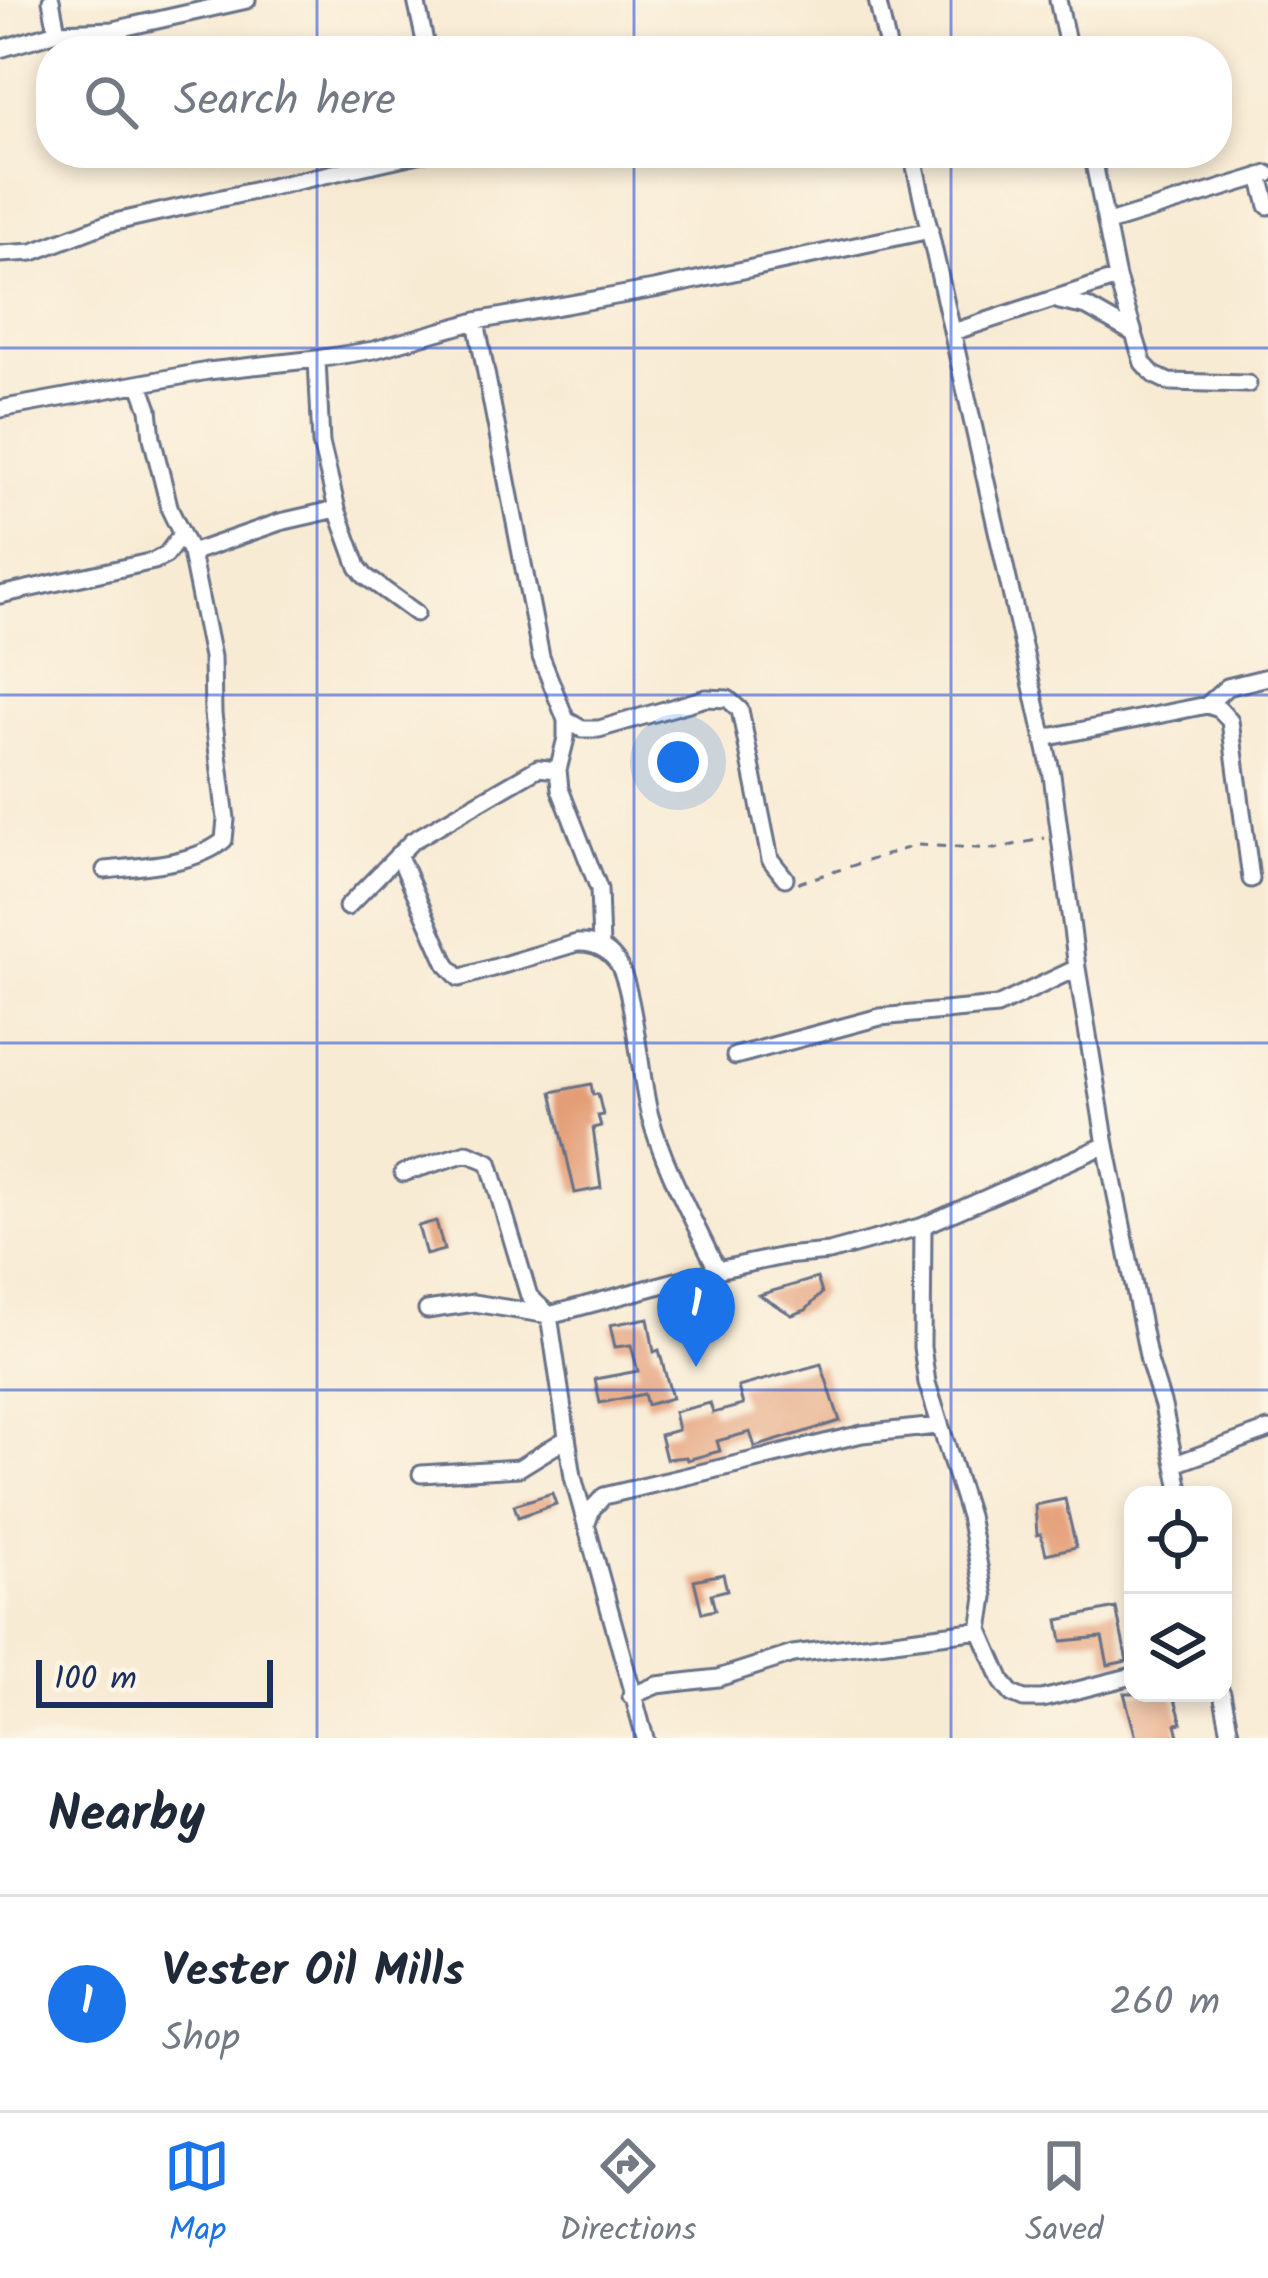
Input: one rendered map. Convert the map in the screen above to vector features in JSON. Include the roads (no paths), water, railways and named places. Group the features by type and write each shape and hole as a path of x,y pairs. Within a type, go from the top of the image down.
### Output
{"street":[{"path":"51,0 58,32"},
{"path":"44,36 113,30 247,0"},
{"path":"416,0 424,36"},
{"path":"878,0 886,36"},
{"path":"1058,0 1066,36"},
{"path":"0,49 36,38"},
{"path":"0,254 33,252 106,224 356,168"},
{"path":"916,168 1044,738 1106,1145 1179,1486"},
{"path":"1095,168 1117,278 1143,363 1160,380 1248,384"},
{"path":"1108,223 1264,175 1268,206"},
{"path":"0,409 208,371 374,350 476,321 654,290 930,230"},
{"path":"953,332 1117,278"},
{"path":"1056,301 1087,307 1132,333"},
{"path":"476,321 541,657 566,720 558,770 563,807 599,889 601,947"},
{"path":"317,359 321,443 358,567 416,613"},
{"path":"105,870 214,849 224,840 226,819 213,714 212,657 191,553 159,472 149,409 140,385"},
{"path":"191,553 280,522 337,509"},
{"path":"0,595 154,562 181,535"},
{"path":"1207,705 1227,687 1268,676"},
{"path":"566,720 582,729 599,729 706,698 728,699 740,710 770,859 785,878"},
{"path":"1044,738 1207,705 1220,709 1230,721 1251,879"},
{"path":"347,907 412,842 538,768 558,770"},
{"path":"398,854 447,964 459,979 554,948 587,943 615,959 627,987 638,1069 652,1121 717,1270"},
{"path":"735,1056 880,1017 998,1006 1077,968"},
{"path":"427,1310 473,1303 549,1315 717,1270 829,1252 923,1226 1106,1145"},
{"path":"404,1174 467,1153 488,1162 529,1296 549,1315 566,1439 645,1738"},
{"path":"923,1226 922,1347 938,1426 974,1539 985,1597 980,1630 1003,1683 1024,1699 1042,1699 1124,1678"},
{"path":"586,1526 592,1509 604,1496 862,1434 938,1426"},
{"path":"1175,1464 1268,1430"},
{"path":"421,1474 519,1468 566,1439"},
{"path":"631,1696 657,1685 718,1678 793,1654 980,1630"},
{"path":"1224,1702 1231,1738"}],"place":[{"name":"Vester Oil Mills","path":"696,1367"}]}
